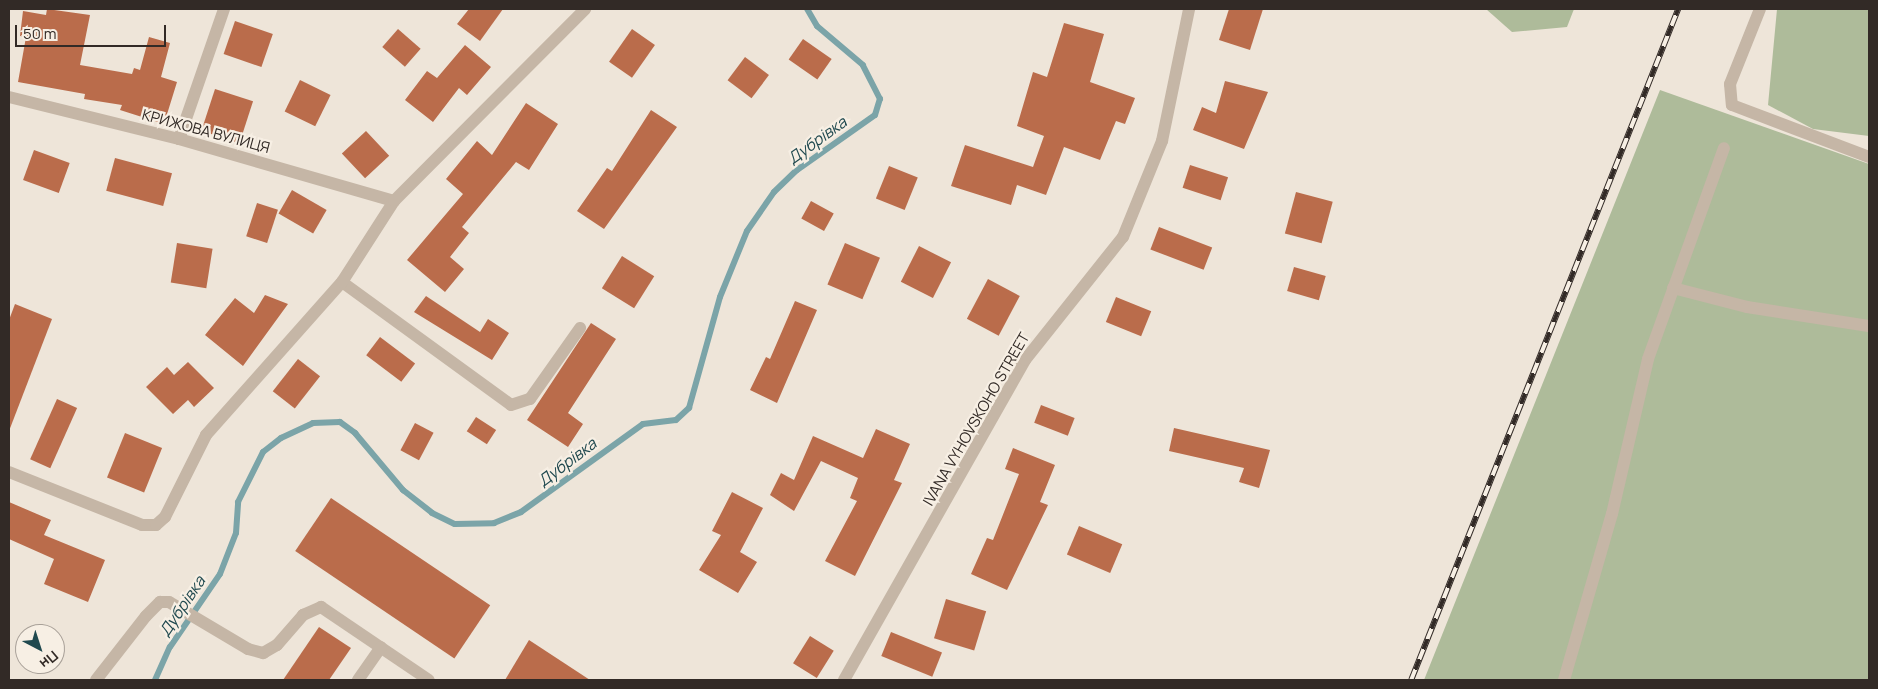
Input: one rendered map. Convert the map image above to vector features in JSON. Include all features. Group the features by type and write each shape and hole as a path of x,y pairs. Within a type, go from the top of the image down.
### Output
{"street":[{"path":"178,139 224,9"},
{"path":"9,472 142,525 156,525 165,517 206,435 342,282 394,201 585,9"},
{"name":"IVANA VYHOVSKOHO STREET","path":"844,680 1025,360 1123,237 1162,141 1189,9"},
{"path":"1760,9 1730,84 1732,105 1869,157"},
{"name":"КРИЖОВА ВУЛИЦЯ","path":"9,97 178,139 394,201"},
{"path":"1564,680 1612,514 1634,406 1673,288 1724,148"},
{"path":"342,282 511,405 530,399 580,328"},
{"path":"1673,288 1747,307 1869,326"},
{"path":"96,680 160,602 177,605 213,625 248,649 263,653 277,645 303,615 321,607 429,680"},
{"path":"358,680 381,647"}],"green space":[{"path":"1486,9 1574,9 1567,27 1512,32"},
{"path":"1777,9 1869,9 1869,136 1813,129 1768,105"},
{"path":"1660,90 1869,164 1869,680 1424,680"}],"building":[{"path":"47,9 90,15 80,65 132,74 134,68 140,70 149,37 170,43 161,77 177,82 164,124 120,110 122,105 84,99 85,94 18,82 26,37 20,36 23,11 46,15"},
{"path":"469,9 503,9 480,41 457,24"},
{"path":"1229,9 1263,9 1250,50 1219,40"},
{"path":"235,21 273,34 261,67 224,54"},
{"path":"1064,23 1104,34 1090,82 1135,98 1125,124 1116,121 1100,160 1064,147 1046,195 1017,185 1011,205 951,186 965,145 1033,167 1044,136 1017,126 1033,72 1047,77"},
{"path":"398,29 421,49 405,67 382,47"},
{"path":"632,29 655,45 632,78 609,62"},
{"path":"803,39 832,59 817,80 789,59"},
{"path":"465,45 491,67 467,95 459,88 433,122 405,100 427,71 437,78"},
{"path":"745,57 769,75 752,98 728,80"},
{"path":"300,80 331,95 315,126 285,111"},
{"path":"1225,81 1268,92 1244,149 1193,130 1202,107 1216,113"},
{"path":"215,89 253,101 239,143 201,131"},
{"path":"526,103 558,124 529,170 516,162 462,227 469,233 450,257 464,269 445,292 407,260 463,194 446,179 477,141 492,155"},
{"path":"651,110 677,127 604,229 577,211 607,168 612,171"},
{"path":"366,131 389,156 365,178 342,154"},
{"path":"34,150 70,163 59,193 23,180"},
{"path":"115,158 172,173 163,206 106,191"},
{"path":"1190,165 1228,177 1221,200 1183,188"},
{"path":"889,166 918,178 905,210 876,198"},
{"path":"292,190 327,210 313,233 278,213"},
{"path":"1296,192 1333,202 1322,243 1285,234"},
{"path":"811,201 834,214 824,231 801,218"},
{"path":"257,203 278,210 267,243 246,236"},
{"path":"1159,227 1212,247 1204,270 1150,249"},
{"path":"177,243 213,249 206,288 171,283"},
{"path":"845,243 880,258 862,299 827,284"},
{"path":"919,246 951,262 933,298 901,282"},
{"path":"622,256 654,276 634,308 602,288"},
{"path":"1294,267 1326,276 1319,300 1287,291"},
{"path":"988,279 1020,296 999,336 967,319"},
{"path":"265,295 288,304 243,366 205,335 235,298 254,313"},
{"path":"426,296 480,332 488,319 509,333 492,360 414,312"},
{"path":"1116,297 1151,311 1141,336 1106,322"},
{"path":"795,301 817,310 777,403 750,390 766,357 770,359"},
{"path":"15,304 52,319 9,431 9,320"},
{"path":"591,323 616,339 568,413 583,424 568,447 527,420"},
{"path":"380,337 415,363 401,382 366,355"},
{"path":"298,359 320,376 295,409 273,391"},
{"path":"188,362 214,388 194,407 188,400 173,414 146,387 167,367 174,375"},
{"path":"57,399 77,408 50,468 30,459"},
{"path":"1041,405 1075,418 1068,436 1034,423"},
{"path":"476,417 496,430 487,444 467,431"},
{"path":"415,423 434,433 419,460 400,450"},
{"path":"1174,428 1270,450 1259,488 1239,482 1244,468 1169,451"},
{"path":"876,429 910,444 894,480 902,483 855,576 825,561 857,501 850,498 858,478 821,461 794,511 770,495 781,473 794,480 813,436 863,458"},
{"path":"125,433 162,448 144,492 107,478"},
{"path":"1013,448 1055,465 1040,502 1048,505 1007,590 971,574 987,538 993,540 1019,474 1005,469"},
{"path":"732,492 763,508 740,552 757,562 738,593 699,570 721,535 712,531"},
{"path":"331,498 490,605 454,658 295,551"},
{"path":"9,502 51,520 44,535 105,560 88,602 44,584 54,559 9,539"},
{"path":"1079,526 1122,544 1110,573 1067,555"},
{"path":"946,599 986,611 974,650 934,638"},
{"path":"319,627 351,648 329,680 283,680"},
{"path":"891,632 942,653 932,677 881,656"},
{"path":"810,636 834,651 817,678 793,663"},
{"path":"529,640 590,680 505,680"}],"waterway":[{"name":"Дубрівка","path":"155,680 170,647 220,574 236,533 238,502 263,452 281,438 313,423 340,422 355,433 403,490 432,513 455,524 494,523 521,512 643,424 676,420 689,408 720,297 747,231 774,192 797,170 875,115 880,99 863,65 817,26 807,9"}],"railway":[{"path":"1411,680 1678,9"}]}
